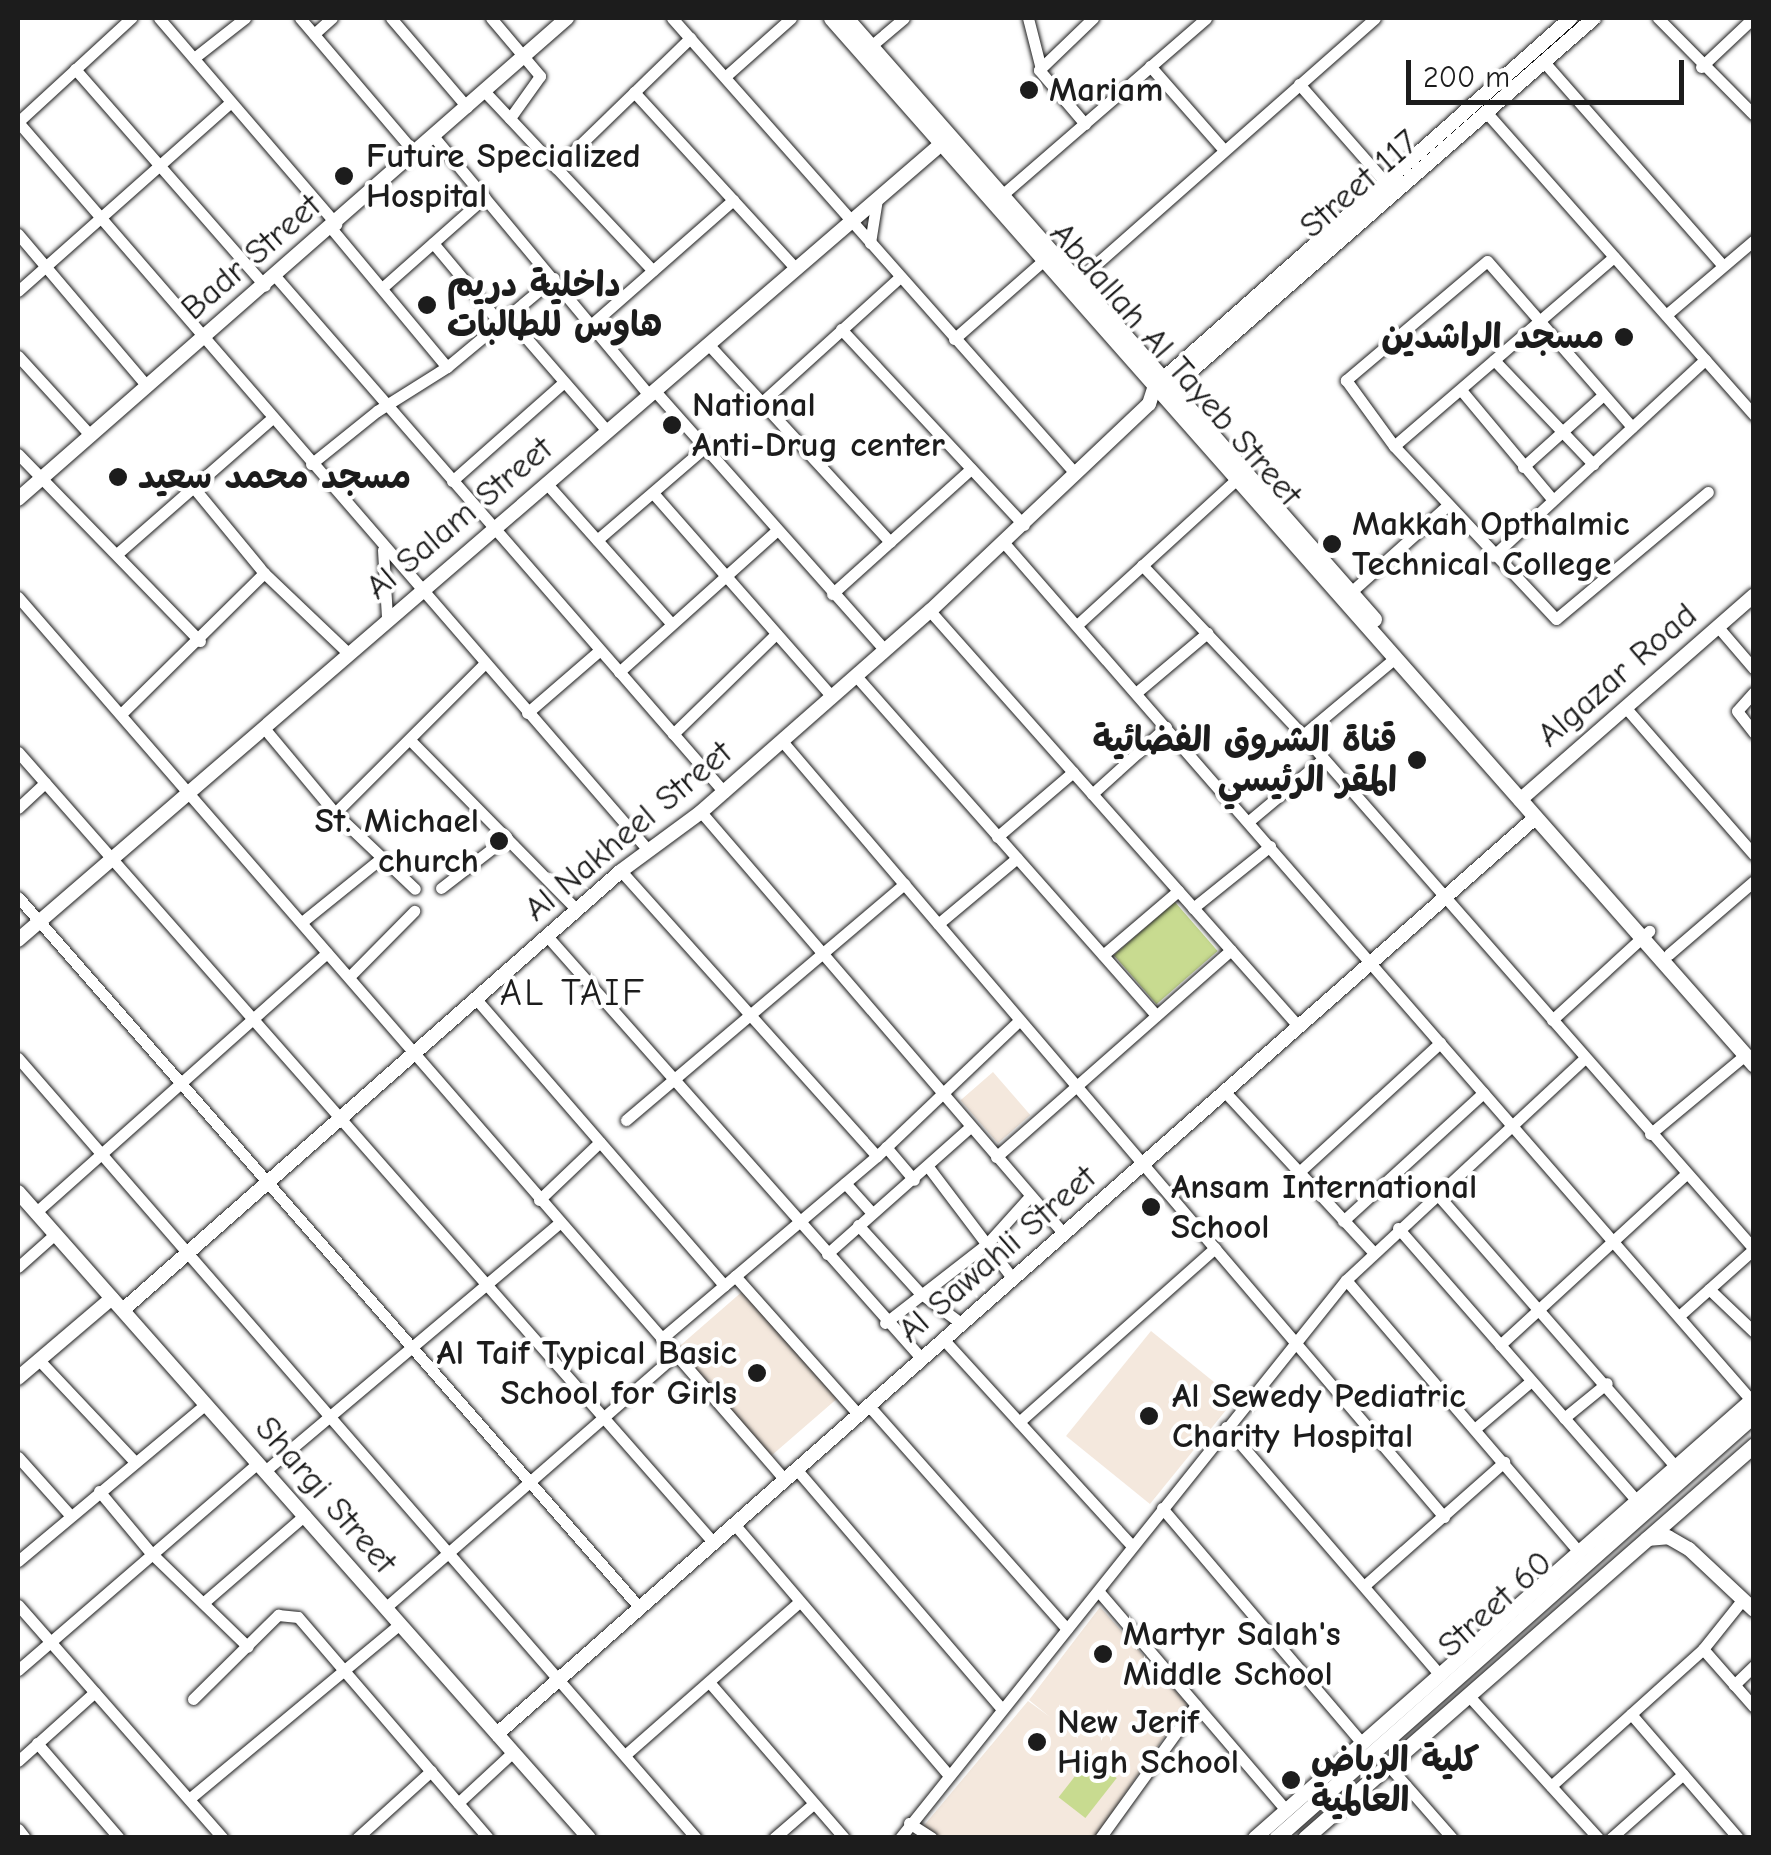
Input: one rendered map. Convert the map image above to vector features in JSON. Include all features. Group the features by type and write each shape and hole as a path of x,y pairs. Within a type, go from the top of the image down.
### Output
{"main road":[{"name":"Abdallah Al Tayeb Street","path":"831,18 1002,195 1078,281 1237,479 1351,592 1750,1057"},
{"name":"Abdallah Al Tayeb Street","path":"846,18 1044,260 1282,523 1395,658 1524,796"},
{"name":"Abdallah Al Tayeb Street","path":"1645,935 1669,954 1750,1057"},
{"name":"Street 60","path":"1276,1838 1753,1405"},
{"name":"Street 60","path":"1314,1834 1754,1445"}],"street":[{"path":"131,18 18,122 383,550 646,849"},
{"path":"159,18 447,368"},
{"path":"194,58 245,18"},
{"path":"300,18 416,153"},
{"path":"314,34 332,18"},
{"path":"391,18 467,108"},
{"path":"491,18 540,82 510,118"},
{"name":"Badr Street","path":"18,499 271,282 567,18"},
{"path":"672,18 1074,472"},
{"path":"726,76 791,18"},
{"path":"872,46 904,18"},
{"path":"1028,18 1040,65 1084,124"},
{"path":"1040,65 1092,18"},
{"path":"1002,195 1206,18"},
{"path":"1078,281 1374,18"},
{"name":"Street 117","path":"1161,389 1486,112 1570,18"},
{"name":"Street 117","path":"1161,389 1385,182 1507,84 1544,62 1594,18"},
{"path":"1658,18 1701,67 1754,114"},
{"path":"1701,67 1753,18"},
{"path":"556,168 690,38"},
{"path":"1544,62 1723,266"},
{"path":"1150,66 1224,150"},
{"path":"74,69 389,409 724,792"},
{"path":"1299,84 1385,182"},
{"path":"485,92 653,271"},
{"path":"634,92 796,268"},
{"path":"18,291 230,103"},
{"path":"1486,112 1754,414"},
{"path":"434,137 592,324 884,650"},
{"name":"Al Salam Street","path":"18,940 108,857 264,728 418,590 494,530 946,140"},
{"path":"382,288 486,197"},
{"path":"592,324 734,200"},
{"path":"870,243 877,200"},
{"path":"18,234 147,386"},
{"path":"1666,315 1754,240"},
{"path":"434,243 607,431"},
{"path":"1394,446 1614,257"},
{"path":"954,339 1044,260"},
{"path":"1632,427 1487,262 1350,374 1348,388 1394,446 1556,619 1708,492"},
{"path":"762,402 900,277"},
{"path":"311,464 377,411 389,409 447,368 554,278"},
{"path":"840,328 1024,526"},
{"path":"708,344 890,542"},
{"path":"18,356 91,436"},
{"path":"1494,360 1593,464"},
{"path":"1493,556 1705,360"},
{"path":"452,480 564,382"},
{"name":"Al Nakheel Street","path":"18,1378 38,1359 188,1254 270,1185 646,849 701,812 930,611 1024,526 1161,389"},
{"path":"1461,390 1553,500"},
{"path":"1523,467 1602,396"},
{"path":"118,553 271,419"},
{"path":"597,540 704,448"},
{"path":"18,454 200,640"},
{"path":"832,594 971,470"},
{"path":"1076,625 1237,479"},
{"path":"546,484 671,623"},
{"path":"194,488 264,573 348,653"},
{"path":"653,492 724,579 832,697"},
{"path":"1351,592 1447,506"},
{"path":"619,672 778,530"},
{"path":"1004,544 1512,1122 1753,1405"},
{"path":"383,550 387,617"},
{"path":"1142,565 1303,735 1685,1175 1754,1249 1679,1316"},
{"path":"122,714 264,573"},
{"name":"Algazar Road","path":"1524,796 1754,595"},
{"path":"18,597 674,1356 791,1475 1002,1709"},
{"path":"930,611 1298,1027"},
{"path":"1718,627 1754,669"},
{"path":"1136,692 1207,632"},
{"path":"674,734 776,634"},
{"path":"527,712 600,650"},
{"path":"1303,735 1395,658"},
{"path":"335,814 484,664"},
{"path":"856,676 1156,1015"},
{"path":"1754,692 1737,710 1754,733"},
{"path":"1625,708 1754,855"},
{"path":"1092,794 1166,727"},
{"path":"264,728 335,814 415,889"},
{"path":"410,740 577,910"},
{"path":"782,741 1444,1517"},
{"path":"18,752 252,1024 342,1120 714,1543"},
{"path":"1248,821 1322,760"},
{"path":"997,837 1073,772"},
{"path":"18,808 44,783"},
{"path":"701,812 1064,1234"},
{"name":"Al Sawahli Street","path":"498,1734 1539,815"},
{"path":"442,888 507,838"},
{"path":"1193,908 1270,846"},
{"path":"938,924 1017,858"},
{"path":"302,922 380,859"},
{"path":"622,871 752,1016 881,1152 914,1180"},
{"path":"1669,954 1754,880"},
{"path":"626,1120 904,884"},
{"path":"1103,954 1178,891"},
{"path":"18,897 640,1608"},
{"path":"348,977 414,911"},
{"path":"1552,1020 1645,935"},
{"path":"547,936 802,1218 885,1324 922,1359"},
{"path":"996,1157 1230,950"},
{"path":"36,1212 100,1152 252,1024 327,953"},
{"path":"476,999 724,1285"},
{"path":"660,1339 881,1152 1020,1020"},
{"path":"1298,1173 1440,1043"},
{"path":"1650,1134 1750,1057"},
{"path":"18,1058 696,1838"},
{"path":"900,1838 948,1774 1100,1593 1131,1545 1346,1280 1372,1251 1584,1058"},
{"path":"1225,1092 1372,1251"},
{"path":"1344,1221 1483,1093"},
{"path":"828,1254 930,1168 969,1128"},
{"path":"539,1200 600,1142"},
{"path":"930,1168 1013,1279"},
{"path":"1500,1346 1612,1238 1685,1175"},
{"path":"844,1183 872,1213"},
{"name":"Shargi Street","path":"18,1192 589,1838"},
{"path":"1437,1194 1541,1307 1676,1467"},
{"path":"885,1324 919,1292 987,1244 1030,1196"},
{"path":"18,1670 150,1552 329,1416 559,1223"},
{"path":"858,1225 919,1292 962,1324"},
{"path":"1398,1228 1636,1501"},
{"path":"18,1267 55,1234"},
{"path":"1019,1422 1215,1248"},
{"path":"735,1276 1067,1629"},
{"path":"1346,1280 1477,1427 1579,1552"},
{"path":"1710,1289 1754,1332"},
{"path":"944,1340 1131,1545"},
{"path":"385,1608 674,1356"},
{"path":"38,1359 134,1461"},
{"path":"1477,1427 1531,1381"},
{"path":"1564,1418 1607,1383"},
{"path":"18,1561 206,1404"},
{"path":"1226,1428 1440,1675"},
{"path":"1255,1838 1636,1501 1717,1439"},
{"path":"18,1457 70,1514"},
{"path":"1365,1585 1504,1462"},
{"path":"100,1490 150,1552 248,1647"},
{"path":"1162,1508 1362,1742"},
{"path":"1681,1508 1676,1524 1688,1549"},
{"path":"203,1603 305,1515"},
{"path":"734,1525 948,1774"},
{"path":"1550,1786 1748,1604 1688,1549 1668,1537 1645,1540"},
{"path":"1100,1593 1286,1810"},
{"path":"625,1754 799,1602"},
{"path":"18,1605 223,1838"},
{"path":"192,1699 278,1616 289,1614 345,1672 484,1836"},
{"path":"188,1798 400,1624"},
{"path":"1702,1649 1754,1707"},
{"path":"1734,1684 1754,1666"},
{"path":"708,1682 811,1806 844,1838"},
{"path":"18,1761 95,1692"},
{"path":"1468,1695 1598,1838"},
{"path":"1100,1838 1196,1705"},
{"path":"1631,1714 1738,1838"},
{"path":"37,1743 119,1838"},
{"path":"458,1803 514,1752"},
{"path":"1388,1765 1452,1838"},
{"path":"358,1838 431,1771"},
{"path":"1611,1838 1683,1774"},
{"path":"774,1838 811,1806"},
{"path":"909,1823 932,1838"},
{"path":"18,1829 25,1838"}],"shaded area":[{"path":"993,1072 1030,1115 998,1143 961,1100"},
{"name":"Al Taif Typical Basic School for Girls","path":"744,1290 838,1398 771,1456 677,1348"},
{"name":"Al Sewedy Pediatric Charity Hospital","path":"1151,1331 1235,1399 1150,1504 1066,1436"},
{"path":"1100,1607 1187,1704 1095,1837 934,1837 921,1829 1028,1701 1050,1717 1029,1700"}],"green space":[{"path":"1175,902 1218,951 1157,1004 1114,955"},
{"path":"1090,1757 1117,1778 1085,1818 1059,1797"}],"place":[{"name":"Mariam","path":"1029,90"},
{"name":"Future Specialized Hospital","path":"344,176"},
{"name":"داخلية دريم هاوس للطالبات","path":"427,305"},
{"name":"مسجد الراشدين","path":"1624,337"},
{"name":"National Anti-Drug center","path":"672,425"},
{"name":"مسجد محمد سعيد","path":"118,477"},
{"name":"Makkah Opthalmic Technical College","path":"1332,544"},
{"name":"قناة الشروق الفضائية المقر الرئيسي","path":"1417,760"},
{"name":"St. Michael church","path":"499,841"},
{"name":"Ansam International School","path":"1151,1207"},
{"name":"Al Taif Typical Basic School for Girls","path":"757,1373"},
{"name":"Al Sewedy Pediatric Charity Hospital","path":"1149,1416"},
{"name":"Martyr Salah's Middle School","path":"1103,1654"},
{"name":"New Jerif High School","path":"1037,1742"},
{"name":"كلية الرباض العالمية","path":"1291,1780"}],"district":[{"name":"AL TAIF","path":"573,994"}]}
